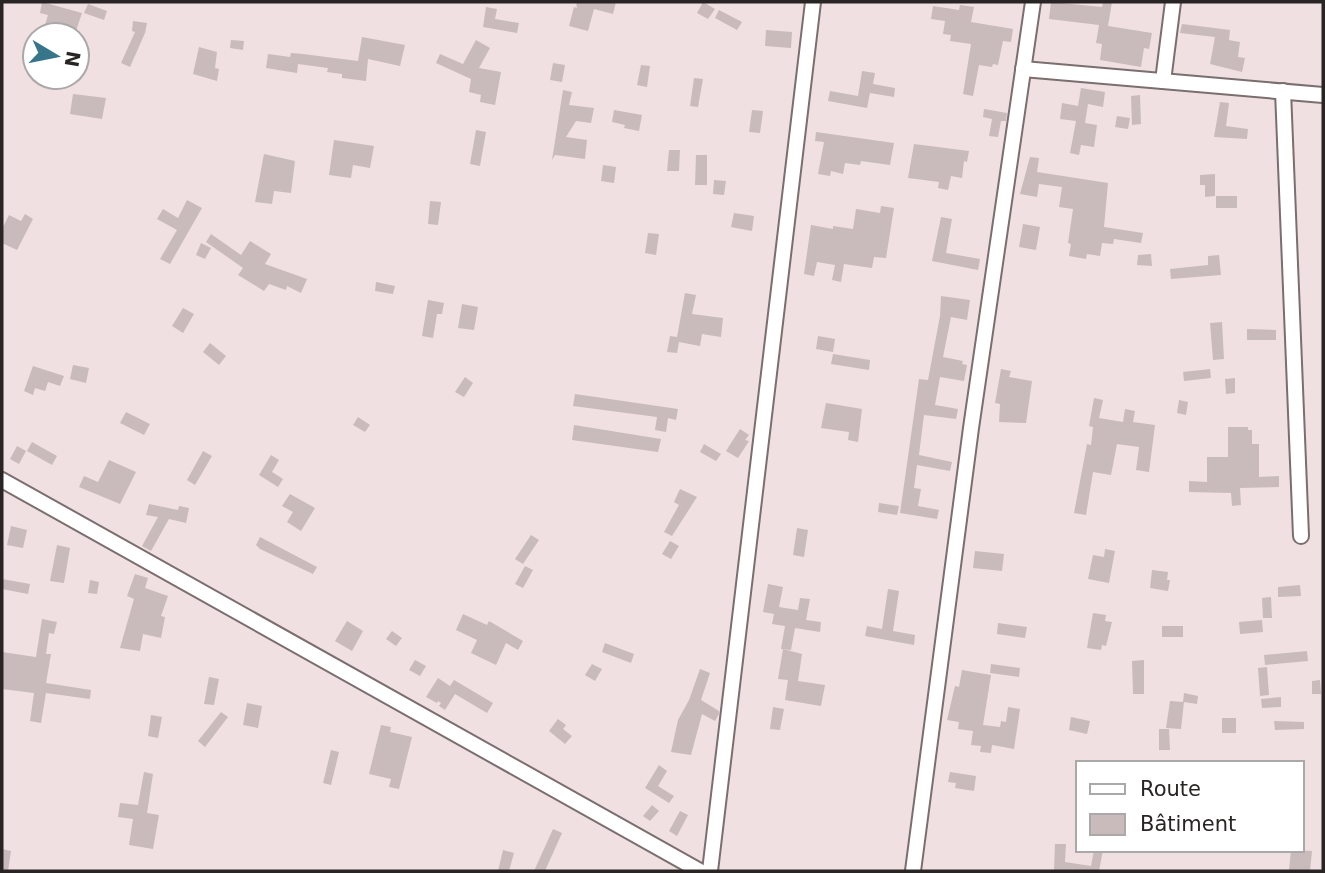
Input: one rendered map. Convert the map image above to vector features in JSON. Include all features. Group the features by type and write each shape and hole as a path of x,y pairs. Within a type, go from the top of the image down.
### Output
{"street":[{"path":"710,871 813,2"},
{"path":"913,871 971,428 1033,2"},
{"path":"1163,81 1173,2"},
{"path":"1023,69 1323,95"},
{"path":"1283,91 1301,536"},
{"path":"2,480 700,871"}],"building":[{"path":"42,2 82,13 79,21 46,21 48,15 40,13"},
{"path":"576,2 616,2 613,14 594,9 588,31 569,26 574,7 577,8"},
{"path":"703,2 715,9 708,19 697,13"},
{"path":"1051,2 1102,7 1103,2 1112,2 1108,26 1152,33 1149,49 1144,48 1141,67 1100,60 1102,44 1096,43 1099,25 1049,19"},
{"path":"88,4 107,11 104,20 84,13"},
{"path":"960,5 974,7 971,22 1013,29 1011,42 1003,41 998,65 979,65 973,96 963,94 971,44 950,41 951,35 943,34 945,21 931,19 933,6 959,10"},
{"path":"486,7 497,9 495,19 519,23 517,33 483,27"},
{"path":"719,10 742,22 737,30 715,18"},
{"path":"133,21 147,23 130,67 121,63 135,32 132,31"},
{"path":"1182,24 1230,30 1229,40 1240,42 1238,57 1245,58 1242,72 1210,64 1215,37 1180,33"},
{"path":"766,30 792,32 791,48 765,46"},
{"path":"362,37 405,45 400,66 368,59 366,81 342,78 342,74 327,72 328,68 298,64 297,73 266,68 268,54 290,57 291,53 358,61"},
{"path":"231,40 244,41 243,50 230,48"},
{"path":"476,40 490,48 479,68 501,72 495,105 480,102 481,95 469,92 471,79 436,63 440,54 463,64"},
{"path":"199,47 217,52 217,81 193,74"},
{"path":"553,63 565,65 562,82 550,80"},
{"path":"641,65 650,66 647,87 637,85"},
{"path":"862,71 875,73 873,84 895,88 894,97 870,93 867,108 828,101 830,91 858,96"},
{"path":"694,78 703,79 698,107 690,106"},
{"path":"1081,88 1105,92 1103,107 1088,104 1085,123 1097,125 1094,147 1081,145 1079,155 1070,153 1076,121 1060,119 1062,103 1078,106"},
{"path":"563,90 572,92 569,105 594,108 591,123 576,121 566,137 587,140 585,159 555,155 552,160"},
{"path":"73,94 106,98 102,119 70,114"},
{"path":"1140,95 1141,124 1132,125 1131,96"},
{"path":"1220,102 1229,103 1226,126 1248,129 1247,139 1214,137"},
{"path":"984,109 1007,113 1006,121 1001,121 998,137 989,136 992,119 983,117"},
{"path":"614,110 642,115 639,131 612,122"},
{"path":"752,110 763,111 760,133 749,132"},
{"path":"1117,116 1130,118 1128,129 1115,127"},
{"path":"476,130 486,132 480,166 470,164"},
{"path":"816,132 894,143 890,165 861,161 860,165 845,163 843,174 831,171 830,176 818,174 824,142 815,141"},
{"path":"334,140 374,146 370,168 353,165 351,178 329,175"},
{"path":"914,144 969,151 967,162 964,161 962,178 951,176 948,190 938,188 939,182 908,178"},
{"path":"669,150 680,150 679,171 667,171"},
{"path":"264,154 295,161 291,193 274,191 272,204 255,202"},
{"path":"696,155 707,155 707,185 695,185"},
{"path":"1030,157 1039,158 1037,172 1108,183 1104,227 1143,233 1141,243 1114,239 1113,244 1102,243 1100,256 1087,254 1086,259 1069,256 1073,209 1059,207 1062,187 1039,184 1037,197 1020,194"},
{"path":"603,165 616,167 614,183 601,181"},
{"path":"1215,174 1215,196 1205,197 1205,185 1200,185 1200,175"},
{"path":"714,180 726,181 724,195 713,194"},
{"path":"1216,196 1237,196 1237,208 1216,208"},
{"path":"187,200 202,208 170,264 160,259 177,230 157,219 163,209 178,218"},
{"path":"430,201 441,202 438,225 428,224"},
{"path":"881,206 894,208 886,258 874,257 872,268 844,264 841,282 832,280 835,265 817,262 814,276 804,274 811,225 853,229 856,209 880,213"},
{"path":"734,213 754,216 752,231 731,227"},
{"path":"25,214 33,219 17,250 2,243 2,229 9,215 21,221"},
{"path":"941,217 952,219 946,253 980,259 978,270 932,261"},
{"path":"1023,224 1040,227 1036,250 1019,247"},
{"path":"648,233 659,234 656,255 645,253"},
{"path":"211,234 241,255 250,241 271,254 265,264 307,279 301,293 287,286 286,290 269,284 264,291 238,275 243,268 206,242"},
{"path":"201,243 211,248 205,259 196,255"},
{"path":"1151,254 1152,266 1137,265 1138,255"},
{"path":"1219,255 1221,275 1171,279 1170,269 1208,265 1208,256"},
{"path":"376,282 395,286 393,294 375,291"},
{"path":"685,293 696,295 692,314 723,318 721,337 702,334 700,346 679,342 677,353 667,352 670,336 677,337"},
{"path":"941,296 970,300 967,320 951,317 943,357 963,361 962,364 967,365 964,381 940,377 935,405 958,409 956,419 924,415 919,455 952,462 950,471 917,465 914,488 921,489 918,506 939,510 937,519 900,513 919,379 928,380"},
{"path":"428,300 444,303 442,314 437,314 433,338 422,336"},
{"path":"462,304 478,307 474,330 458,328"},
{"path":"183,308 194,314 183,333 172,326"},
{"path":"1222,322 1224,359 1213,360 1210,323"},
{"path":"1247,329 1276,330 1276,340 1247,340"},
{"path":"818,336 835,339 833,352 816,349"},
{"path":"210,343 226,356 219,365 203,352"},
{"path":"833,354 870,360 869,370 831,364"},
{"path":"73,365 89,368 86,383 70,379"},
{"path":"33,366 64,376 60,386 48,382 45,391 35,388 33,395 24,391"},
{"path":"1001,369 1011,371 1009,377 1032,381 1026,423 999,422 1000,404 995,403"},
{"path":"1210,369 1211,378 1184,381 1183,372"},
{"path":"465,377 473,383 464,397 455,392"},
{"path":"1235,378 1235,393 1226,394 1225,379"},
{"path":"575,394 678,409 676,420 668,418 666,432 655,430 657,417 573,406"},
{"path":"1094,398 1103,400 1099,418 1123,422 1125,409 1135,411 1133,422 1155,425 1149,472 1136,470 1139,447 1117,444 1111,475 1093,472 1086,515 1074,513 1087,444 1091,445 1093,427 1089,426"},
{"path":"1179,400 1188,402 1186,415 1177,413"},
{"path":"826,403 862,409 858,442 848,440 849,432 821,428"},
{"path":"126,412 150,424 144,435 120,423"},
{"path":"358,417 370,425 365,432 353,425"},
{"path":"574,425 661,439 658,452 572,440"},
{"path":"1228,427 1248,427 1248,430 1252,430 1252,444 1259,444 1259,477 1279,476 1279,487 1240,488 1241,505 1232,506 1231,493 1189,492 1189,481 1207,482 1207,457 1228,457"},
{"path":"740,429 749,435 745,440 749,441 738,458 726,451"},
{"path":"32,442 57,456 52,465 27,451"},
{"path":"704,444 721,454 716,461 700,452"},
{"path":"17,446 26,451 19,464 10,459"},
{"path":"203,451 212,456 195,485 187,480"},
{"path":"271,455 279,460 272,472 283,479 278,487 259,475"},
{"path":"109,460 136,472 120,504 79,487 84,476 98,482"},
{"path":"680,489 697,497 672,536 664,532 679,505 674,502"},
{"path":"290,494 315,508 301,531 287,522 293,512 282,506"},
{"path":"879,503 899,506 897,515 878,512"},
{"path":"149,504 178,510 179,506 189,508 186,523 169,519 151,551 142,546 158,517 146,515"},
{"path":"11,526 27,530 23,548 7,545"},
{"path":"797,528 808,530 804,557 793,555"},
{"path":"531,535 539,540 523,564 515,559"},
{"path":"260,537 317,567 313,574 260,549 256,545"},
{"path":"670,541 679,546 671,559 662,554"},
{"path":"57,545 70,548 64,583 50,581"},
{"path":"1105,549 1115,551 1109,583 1088,579 1093,555 1104,557"},
{"path":"975,551 1004,554 1002,571 973,568"},
{"path":"525,566 533,570 523,588 515,584"},
{"path":"1152,570 1168,572 1168,591 1150,588"},
{"path":"135,574 148,578 145,588 168,596 161,616 165,617 161,638 143,634 140,651 120,648 134,599 127,596"},
{"path":"2,579 30,584 28,594 2,589"},
{"path":"90,580 99,582 97,594 88,593"},
{"path":"768,584 783,587 779,607 798,610 800,598 810,599 806,620 821,622 820,632 795,628 791,650 781,649 785,626 772,624 774,614 763,612"},
{"path":"1300,585 1301,596 1278,597 1278,587"},
{"path":"888,589 899,591 893,631 915,635 914,645 865,636 867,626 882,629"},
{"path":"1271,597 1272,618 1263,618 1262,598"},
{"path":"1093,613 1106,615 1105,621 1112,622 1106,646 1102,645 1101,650 1087,648"},
{"path":"463,614 487,625 489,621 523,641 518,650 506,643 496,665 471,653 477,640 456,630"},
{"path":"42,619 57,622 54,634 49,633 46,654 51,654 46,683 91,690 90,699 46,693 41,723 30,721 34,693 2,689 2,652 36,657"},
{"path":"1262,620 1263,632 1240,634 1239,622"},
{"path":"347,621 363,631 352,651 335,641"},
{"path":"998,623 1027,627 1025,638 997,634"},
{"path":"1162,626 1183,626 1183,637 1162,637"},
{"path":"392,631 402,638 396,646 386,639"},
{"path":"605,643 634,654 631,663 602,652"},
{"path":"783,649 802,654 798,681 825,685 821,706 785,700 788,680 778,679"},
{"path":"1307,651 1308,661 1265,665 1264,655"},
{"path":"415,660 426,666 420,676 409,670"},
{"path":"1144,660 1144,694 1133,694 1132,661"},
{"path":"592,664 602,669 595,681 585,675"},
{"path":"991,664 1020,668 1019,677 990,673"},
{"path":"1267,667 1269,695 1260,696 1258,668"},
{"path":"700,669 710,673 701,700 719,711 719,714 715,721 702,714 691,755 671,752 678,720 689,700"},
{"path":"962,670 991,675 983,725 1000,727 1001,721 1006,722 1008,707 1020,709 1014,749 992,745 991,753 980,752 981,746 971,745 973,731 958,729 959,722 947,720 955,686 959,687"},
{"path":"209,677 219,679 214,705 204,704"},
{"path":"438,678 450,686 454,680 493,703 487,713 455,694 445,710 439,706 441,703 426,697"},
{"path":"1320,680 1321,694 1312,694 1312,681"},
{"path":"1184,693 1198,696 1197,704 1184,702 1181,729 1166,728 1170,701 1183,702"},
{"path":"1281,697 1281,707 1262,708 1261,699"},
{"path":"247,703 262,706 258,728 243,725"},
{"path":"773,707 784,709 780,730 770,729"},
{"path":"221,712 228,717 205,747 198,741"},
{"path":"151,715 162,717 158,738 148,736"},
{"path":"1071,717 1090,721 1087,734 1069,730"},
{"path":"1222,718 1236,718 1236,733 1222,733"},
{"path":"558,719 566,725 563,729 572,736 565,744 549,731"},
{"path":"1274,721 1304,722 1304,729 1275,730"},
{"path":"381,725 391,727 390,732 412,737 399,789 389,787 391,779 369,774"},
{"path":"1159,729 1169,729 1170,750 1159,750"},
{"path":"331,750 339,752 331,785 323,783"},
{"path":"659,765 667,771 658,786 674,796 669,803 645,788"},
{"path":"144,772 153,774 147,813 159,815 153,849 129,845 133,819 118,817 120,803 138,805"},
{"path":"950,772 976,776 974,791 955,788 956,783 948,782"},
{"path":"652,805 659,811 650,821 643,816"},
{"path":"680,811 688,815 677,836 669,831"},
{"path":"553,829 562,833 545,871 534,871"},
{"path":"1055,844 1066,844 1065,862 1091,866 1094,852 1103,852 1099,871 1054,871"},
{"path":"2,849 11,851 8,871 2,871"},
{"path":"503,850 514,853 509,871 498,871"},
{"path":"1312,851 1310,871 1289,870 1291,852"}]}
